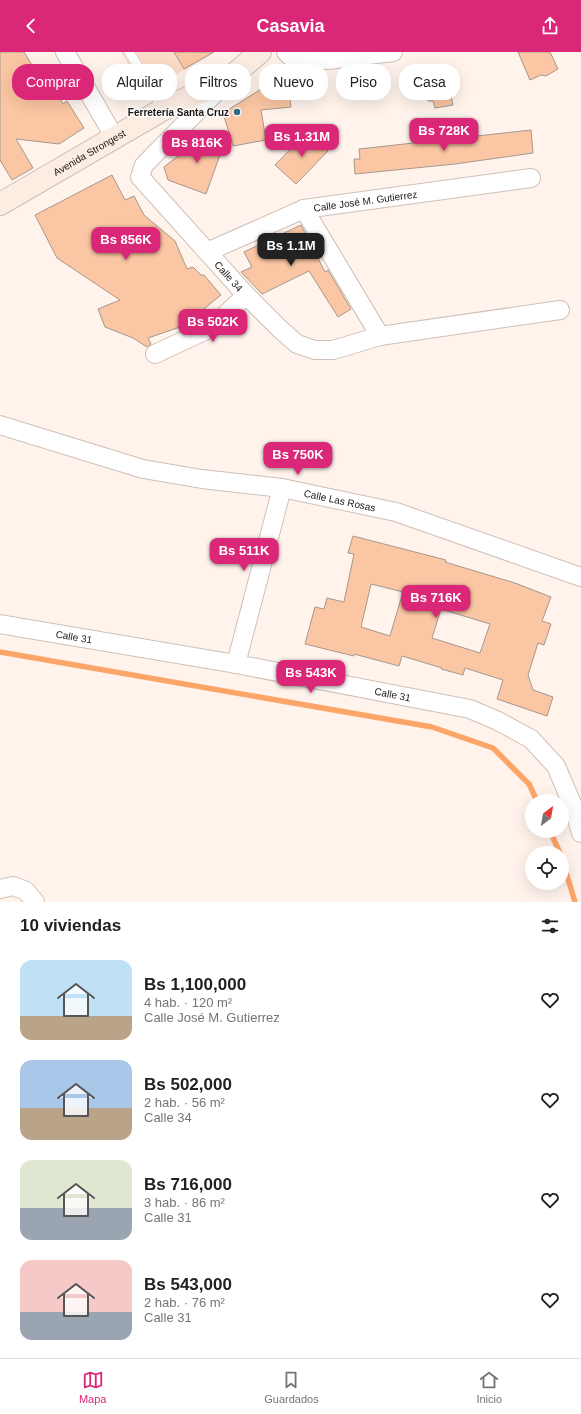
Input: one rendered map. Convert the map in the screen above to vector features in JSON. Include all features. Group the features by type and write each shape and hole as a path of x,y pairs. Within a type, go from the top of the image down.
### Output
{"main road":[{"name":"Avenida Strongest","path":"246,64 260,52"},
{"name":"Avenida Strongest","path":"0,204 162,110 185,99"}],"street":[{"path":"65,52 115,138"},
{"path":"286,52 291,57 328,60 392,52"},
{"name":"Calle 34","path":"209,100 144,165 140,177 246,295 296,344 315,350 334,350 380,336 560,310"},
{"name":"Calle José M. Gutierrez","path":"208,252 304,209 531,178"},
{"path":"304,209 380,336"},
{"path":"155,354 213,327 246,295"},
{"name":"Calle Las Rosas","path":"0,425 143,469 202,479 282,488 396,512 581,577"},
{"path":"236,664 282,488"},
{"name":"Calle 31","path":"0,624 236,664 470,709 531,738 556,766 577,798 581,833"},
{"path":"0,889 13,886 26,890 35,902"}],"lane":[{"path":"129,52 152,89 162,110"}],"shaded area":[{"path":"121,52 213,52 195,64 185,64 185,70 177,74 177,64 128,64"}],"building":[{"path":"0,52 24,52 31,64 12,64 12,100 61,100 63,104 67,101 84,128 59,144 16,139 33,168 12,180 0,160"},
{"path":"174,52 214,52 193,64 185,64 184,69"},
{"path":"518,52 550,52 558,69 546,76 541,75 530,80"},
{"path":"259,90 259,100 290,100 291,107 261,110 266,140 233,146 223,113 244,100 251,100 251,95"},
{"path":"452,100 453,105 435,108 433,101 428,101"},
{"path":"531,130 533,153 455,164 355,174 354,159 360,159 359,149"},
{"path":"209,132 225,141 206,194 168,180 164,167"},
{"path":"307,132 328,151 296,184 275,165"},
{"path":"112,175 125,200 134,196 144,215 175,241 187,269 193,267 201,275 204,275 221,295 183,326 148,338 151,344 147,347 133,338 105,327 98,309 120,300 57,258 35,215"},
{"path":"301,225 325,272 328,270 351,309 338,317 309,271 262,294 241,272 252,267 244,252"},
{"path":"353,536 446,560 445,562 515,583 551,597 542,621 551,624 544,645 538,643 528,675 533,690 553,697 547,716 497,699 503,680 465,668 463,675 402,656 399,666 354,654 354,656 305,644 315,607 324,609 327,598 344,602 354,554 348,553","holes":["371,584 403,592 390,636 361,627","441,609 490,624 480,653 432,638"]}],"waterway":[{"path":"0,652 432,727 493,748 529,784 534,794"},
{"path":"553,838 557,846"},
{"path":"569,882 575,902"}],"place":[{"name":"Ferretería Santa Cruz","path":"237,112"}]}
